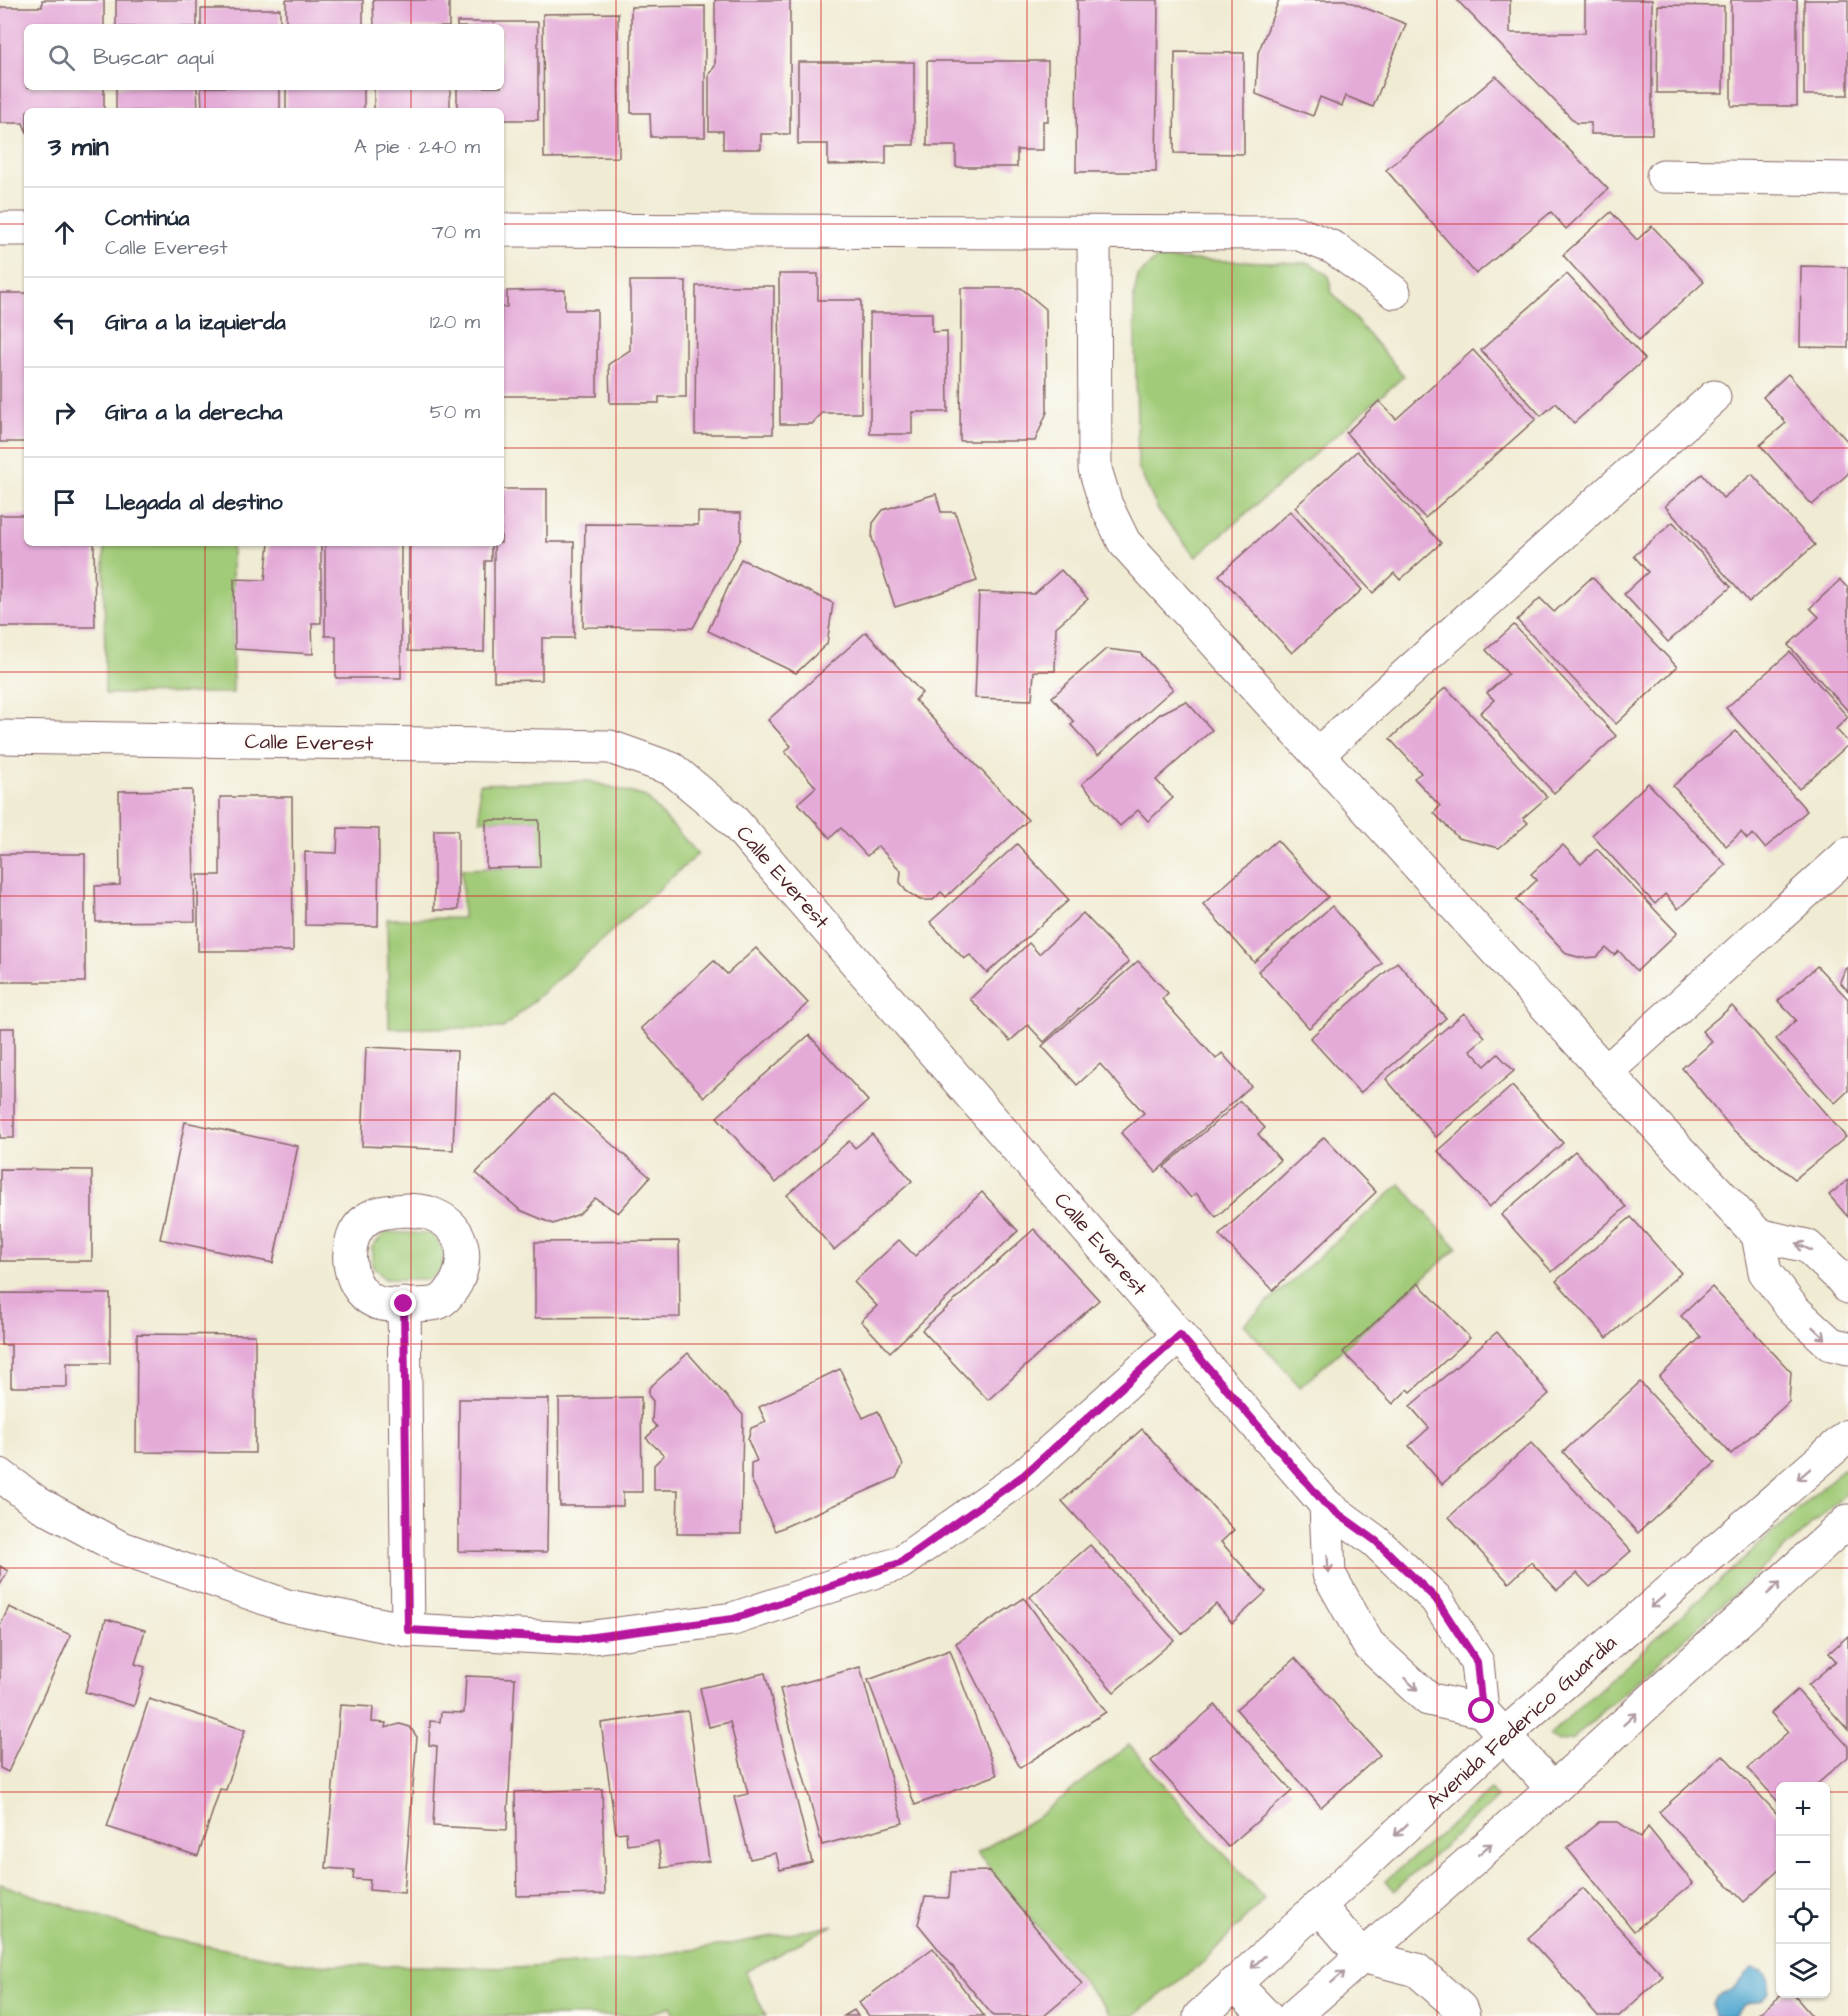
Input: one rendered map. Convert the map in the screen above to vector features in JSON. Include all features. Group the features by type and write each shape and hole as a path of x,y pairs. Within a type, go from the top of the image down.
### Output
{"street":[{"path":"1663,176 1848,179"},
{"path":"0,229 24,229"},
{"path":"504,231 1298,233 1334,248 1394,292"},
{"path":"1094,233 1095,469 1106,505 1124,542 1606,1072 1758,1235 1765,1272 1794,1310 1831,1344 1848,1348"},
{"path":"1318,754 1714,397"},
{"name":"Calle Everest","path":"0,737 610,747 672,769 731,818 1326,1505 1376,1541 1436,1599 1477,1662 1482,1711"},
{"path":"1606,1072 1848,854"},
{"path":"1758,1235 1807,1246 1848,1287"},
{"path":"404,1304 408,1630"},
{"path":"0,1475 39,1504 119,1547 287,1606 408,1630 578,1639 733,1619 900,1563 1024,1475 1180,1335"},
{"name":"Avenida Federico Guardia","path":"1200,2016 1504,1734 1848,1436"},
{"path":"1326,1505 1329,1574 1368,1644 1428,1699 1482,1711 1553,1789"},
{"path":"1294,2016 1553,1789 1848,1521"},
{"path":"1318,1906 1362,1956 1417,1970 1461,2008 1463,2016"},
{"path":"1234,1983 1266,2016"}],"green space":[{"path":"1156,259 1310,263 1329,276 1331,291 1404,376 1196,557 1159,512 1138,467 1134,296 1138,276"},
{"path":"104,546 232,546 233,693 105,694"},
{"path":"589,781 646,797 698,854 503,1028 389,1028 387,919 463,918 462,869 540,867 538,820 480,820 479,784"},
{"path":"1400,1184 1457,1248 1300,1387 1244,1324"},
{"path":"386,1232 432,1234 443,1249 443,1268 431,1279 385,1279 372,1265 372,1247"},
{"path":"1843,1469 1848,1469 1848,1492 1572,1739 1558,1742 1549,1735"},
{"path":"1129,1745 1264,1899 1199,1966 1133,2016 1112,2016 977,1853 1039,1816"},
{"path":"1491,1790 1496,1799 1394,1891 1386,1881"},
{"path":"0,1884 159,1937 305,1964 517,1968 616,1961 724,1945 833,1925 745,1972 766,2016 675,2016 671,2006 646,2016 0,2016"}],"water":[{"path":"1752,1968 1763,1971 1770,1981 1770,1991 1762,2000 1744,2005 1734,2016 1715,2016 1712,2004 1716,1996 1733,1989"}],"building":[{"path":"42,0 104,0 104,24 24,24 24,90 104,90 104,108 24,108 24,126 23,123 0,123 0,7 42,7"},
{"path":"116,0 197,0 197,24 116,24"},
{"path":"286,0 363,0 363,24 286,24"},
{"path":"373,0 449,0 449,24 374,24"},
{"path":"715,0 790,0 790,134 761,134 761,149 723,149 723,131 709,131 709,74 715,66"},
{"path":"1077,0 1158,0 1156,172 1076,172"},
{"path":"1279,0 1345,0 1406,24 1373,107 1346,96 1342,106 1320,97 1313,116 1256,94 1258,53"},
{"path":"1457,0 1510,0 1510,33 1585,33 1585,0 1652,0 1652,134 1591,134 1591,123 1576,123"},
{"path":"1731,0 1797,0 1797,106 1731,106"},
{"path":"1804,0 1848,0 1848,95 1804,95"},
{"path":"1658,5 1724,6 1723,93 1657,93"},
{"path":"705,6 705,137 651,137 650,113 631,113 631,7"},
{"path":"201,9 280,9 280,24 201,24"},
{"path":"618,13 619,157 544,158 543,14"},
{"path":"457,22 538,22 538,120 504,120 504,108 457,108 457,90 504,90 504,24 457,24"},
{"path":"1175,52 1244,53 1244,154 1174,153"},
{"path":"927,61 1048,61 1048,121 1043,121 1043,150 1017,150 1017,167 956,167 956,146 927,146"},
{"path":"798,62 914,62 914,145 886,145 886,164 828,165 828,144 798,144"},
{"path":"1496,76 1608,189 1566,229 1551,212 1476,274 1386,170"},
{"path":"116,90 197,90 198,108 116,108"},
{"path":"201,90 280,90 280,108 202,108"},
{"path":"286,90 364,90 364,108 286,108"},
{"path":"374,90 450,90 450,108 374,108"},
{"path":"1611,212 1637,240 1652,226 1704,282 1639,340 1563,255"},
{"path":"1801,266 1848,267 1848,348 1800,347"},
{"path":"779,274 818,274 818,300 861,300 861,413 822,413 812,424 780,424"},
{"path":"1567,274 1645,359 1574,423 1556,403 1541,416 1481,350"},
{"path":"630,281 686,281 686,397 659,397 659,403 610,403 609,364 630,350"},
{"path":"696,286 774,286 773,434 695,434"},
{"path":"961,288 1021,288 1046,309 1047,412 1035,441 960,441"},
{"path":"565,290 565,310 597,310 597,396 504,396 504,307 507,307 507,291"},
{"path":"0,293 24,293 24,442 0,442"},
{"path":"870,313 932,313 932,332 947,331 948,412 912,412 912,434 870,434"},
{"path":"1473,350 1536,419 1425,518 1346,433 1379,401 1396,419"},
{"path":"1788,374 1848,442 1848,474 1812,505 1760,445 1786,423 1763,397"},
{"path":"1357,451 1441,543 1400,580 1394,573 1373,593 1295,507"},
{"path":"1702,474 1723,498 1752,474 1815,545 1749,602 1665,506"},
{"path":"504,489 547,489 547,542 574,542 574,638 542,638 542,680 494,681 494,546 504,546"},
{"path":"936,494 941,512 955,512 977,581 895,607 872,538 873,523 883,510"},
{"path":"1290,511 1362,590 1292,653 1219,575"},
{"path":"698,512 741,513 741,539 693,628 583,627 585,524 698,525"},
{"path":"0,515 24,515 24,546 94,546 95,627 0,627"},
{"path":"1673,522 1731,587 1668,642 1624,594 1648,572 1634,556"},
{"path":"269,546 321,546 321,623 312,623 313,654 235,649 234,579 265,580"},
{"path":"325,546 401,546 401,678 336,678 336,636 325,636"},
{"path":"409,546 491,546 491,561 485,561 484,652 408,651"},
{"path":"741,559 833,603 827,644 796,673 708,631"},
{"path":"1061,570 1088,599 1056,627 1055,671 1034,671 1032,700 975,698 979,592 1034,594"},
{"path":"1592,577 1677,667 1616,724 1517,620 1540,598 1554,612"},
{"path":"1840,580 1848,588 1848,711 1788,645 1819,617 1810,608"},
{"path":"1514,625 1616,736 1554,793 1480,713 1494,700 1487,693 1508,674 1486,650"},
{"path":"866,632 922,693 915,700 1028,820 946,897 941,892 933,900 920,900 906,891 900,882 901,871 878,846 867,856 841,828 830,838 798,803 816,787 785,752 791,746 768,720"},
{"path":"1106,649 1140,653 1173,689 1098,755 1071,725 1074,722 1052,697"},
{"path":"1790,652 1848,717 1836,729 1848,745 1799,789 1726,708"},
{"path":"1446,687 1547,797 1523,818 1528,823 1499,848 1458,838 1434,813 1440,806 1414,778 1421,773 1390,739"},
{"path":"1186,701 1212,730 1156,780 1173,798 1148,821 1138,810 1120,826 1082,784 1160,714"},
{"path":"1736,731 1807,811 1765,848 1753,834 1747,839 1741,832 1726,846 1673,786"},
{"path":"1648,783 1726,865 1678,909 1665,894 1655,904 1592,835"},
{"path":"192,790 195,921 96,922 95,886 120,885 119,791"},
{"path":"220,797 292,797 293,951 198,951 198,875 220,875"},
{"path":"486,820 539,820 540,867 486,868"},
{"path":"338,828 379,829 378,926 305,925 305,852 337,853"},
{"path":"434,830 458,830 458,910 434,910"},
{"path":"1277,840 1328,897 1254,962 1203,904"},
{"path":"1017,844 1069,900 987,973 970,955 964,959 930,922"},
{"path":"1563,845 1581,864 1597,849 1677,933 1637,971 1619,951 1614,955 1606,948 1597,957 1582,958 1567,954 1516,900 1537,880 1531,874"},
{"path":"0,854 85,854 85,982 0,982"},
{"path":"1332,906 1382,963 1309,1028 1258,971"},
{"path":"1083,913 1129,962 1044,1042 1028,1025 1010,1041 970,999 1029,943 1039,954"},
{"path":"756,948 808,1003 704,1097 641,1028 714,961 727,974"},
{"path":"1138,961 1168,993 1162,999 1216,1059 1222,1053 1251,1086 1156,1172 1121,1133 1144,1113 1100,1064 1077,1085 1042,1046"},
{"path":"1397,962 1446,1018 1360,1093 1310,1038"},
{"path":"1817,966 1848,999 1848,1091 1835,1103 1776,1039 1796,1020 1778,1001"},
{"path":"1848,967 1848,991 1840,982"},
{"path":"1732,1006 1846,1137 1795,1179 1733,1130 1682,1068 1712,1042 1702,1031"},
{"path":"1464,1013 1485,1037 1470,1050 1485,1066 1498,1054 1514,1071 1436,1137 1386,1079"},
{"path":"0,1028 14,1028 14,1138 0,1138"},
{"path":"809,1035 868,1101 776,1183 717,1117"},
{"path":"366,1047 457,1051 453,1150 362,1146"},
{"path":"1512,1086 1563,1143 1489,1207 1438,1151"},
{"path":"553,1094 650,1177 618,1213 595,1198 579,1214 553,1224 520,1210 476,1173"},
{"path":"1240,1101 1265,1128 1258,1134 1280,1160 1216,1217 1196,1193 1191,1198 1164,1167"},
{"path":"185,1122 298,1146 273,1263 160,1239"},
{"path":"872,1134 912,1181 834,1250 787,1195 849,1141 855,1148"},
{"path":"1324,1137 1376,1192 1273,1290 1219,1235"},
{"path":"1575,1151 1626,1207 1552,1272 1501,1215"},
{"path":"0,1169 92,1170 92,1261 0,1261"},
{"path":"1848,1180 1848,1217 1829,1195"},
{"path":"982,1192 1018,1231 890,1352 861,1321 877,1306 854,1282 899,1240 915,1256"},
{"path":"1631,1217 1681,1273 1607,1338 1556,1281"},
{"path":"1034,1229 1099,1300 988,1400 922,1330"},
{"path":"679,1241 680,1317 535,1318 535,1242"},
{"path":"1418,1283 1470,1338 1411,1392 1408,1389 1393,1404 1343,1352"},
{"path":"1712,1287 1791,1372 1789,1402 1731,1454 1659,1377 1701,1337 1681,1316"},
{"path":"1,1293 110,1294 110,1363 67,1363 67,1387 11,1387 11,1345 1,1345"},
{"path":"1497,1332 1549,1394 1442,1484 1409,1446 1429,1428 1410,1406"},
{"path":"137,1334 255,1335 255,1453 136,1452"},
{"path":"688,1353 743,1415 741,1534 677,1534 678,1490 654,1490 654,1465 664,1455 646,1438 657,1427 652,1422 653,1401 649,1396 649,1388"},
{"path":"840,1369 863,1418 878,1411 903,1465 896,1478 775,1531 751,1479 751,1463 757,1461 748,1440 751,1428 766,1422 759,1407"},
{"path":"1640,1382 1715,1463 1638,1533 1563,1452"},
{"path":"641,1397 642,1492 623,1492 623,1506 560,1506 559,1399"},
{"path":"459,1399 549,1399 547,1552 458,1551"},
{"path":"1142,1429 1234,1530 1221,1542 1266,1592 1232,1623 1216,1604 1182,1634 1062,1501"},
{"path":"1531,1443 1631,1551 1590,1587 1577,1573 1557,1590 1531,1562 1509,1583 1449,1517"},
{"path":"1090,1545 1174,1640 1114,1692 1030,1597"},
{"path":"0,1566 8,1571 0,1585"},
{"path":"1024,1598 1106,1712 1020,1768 956,1643"},
{"path":"9,1607 71,1635 8,1772 0,1768 0,1626"},
{"path":"106,1619 145,1630 135,1664 145,1667 134,1706 85,1692"},
{"path":"1848,1636 1848,1730 1808,1685 1836,1661 1829,1653"},
{"path":"950,1650 997,1775 915,1805 868,1680"},
{"path":"1295,1658 1380,1755 1321,1807 1236,1709"},
{"path":"860,1667 903,1823 822,1845 780,1689"},
{"path":"765,1673 812,1862 780,1870 776,1853 750,1859 734,1797 748,1794 730,1722 709,1727 700,1688"},
{"path":"466,1676 515,1678 507,1830 433,1826 437,1746 429,1745 430,1721 440,1722 441,1712 464,1713"},
{"path":"1797,1690 1848,1746 1848,1757 1820,1782 1776,1782 1776,1800 1748,1768 1788,1732 1771,1713"},
{"path":"149,1699 245,1730 226,1790 220,1789 198,1856 107,1827"},
{"path":"340,1705 373,1707 372,1722 386,1723 385,1728 400,1724 410,1727 417,1737 404,1893 369,1890 370,1880 353,1879 354,1870 326,1868"},
{"path":"1215,1705 1292,1791 1228,1847 1151,1761"},
{"path":"688,1711 709,1861 662,1868 658,1841 627,1845 626,1832 616,1833 601,1723"},
{"path":"1723,1755 1776,1813 1776,1873 1744,1902 1659,1812"},
{"path":"602,1789 605,1894 517,1896 515,1792"},
{"path":"1599,1822 1618,1822 1641,1838 1648,1827 1693,1883 1634,1931 1567,1848"},
{"path":"989,1871 1082,1984 1044,2016 993,2016 918,1924 925,1897 949,1898 951,1872"},
{"path":"1583,1888 1663,1976 1619,2016 1598,2016 1528,1938"},
{"path":"933,1948 984,2016 869,2016 859,2003"},
{"path":"1778,1998 1796,1998 1812,2016 1756,2016"},
{"path":"854,2010 858,2016 844,2016"}],"route":[{"path":"404,1304 408,1630 578,1639 733,1619 900,1563 1024,1475 1180,1335 1326,1505 1376,1541 1436,1599 1477,1662 1482,1711"}]}
